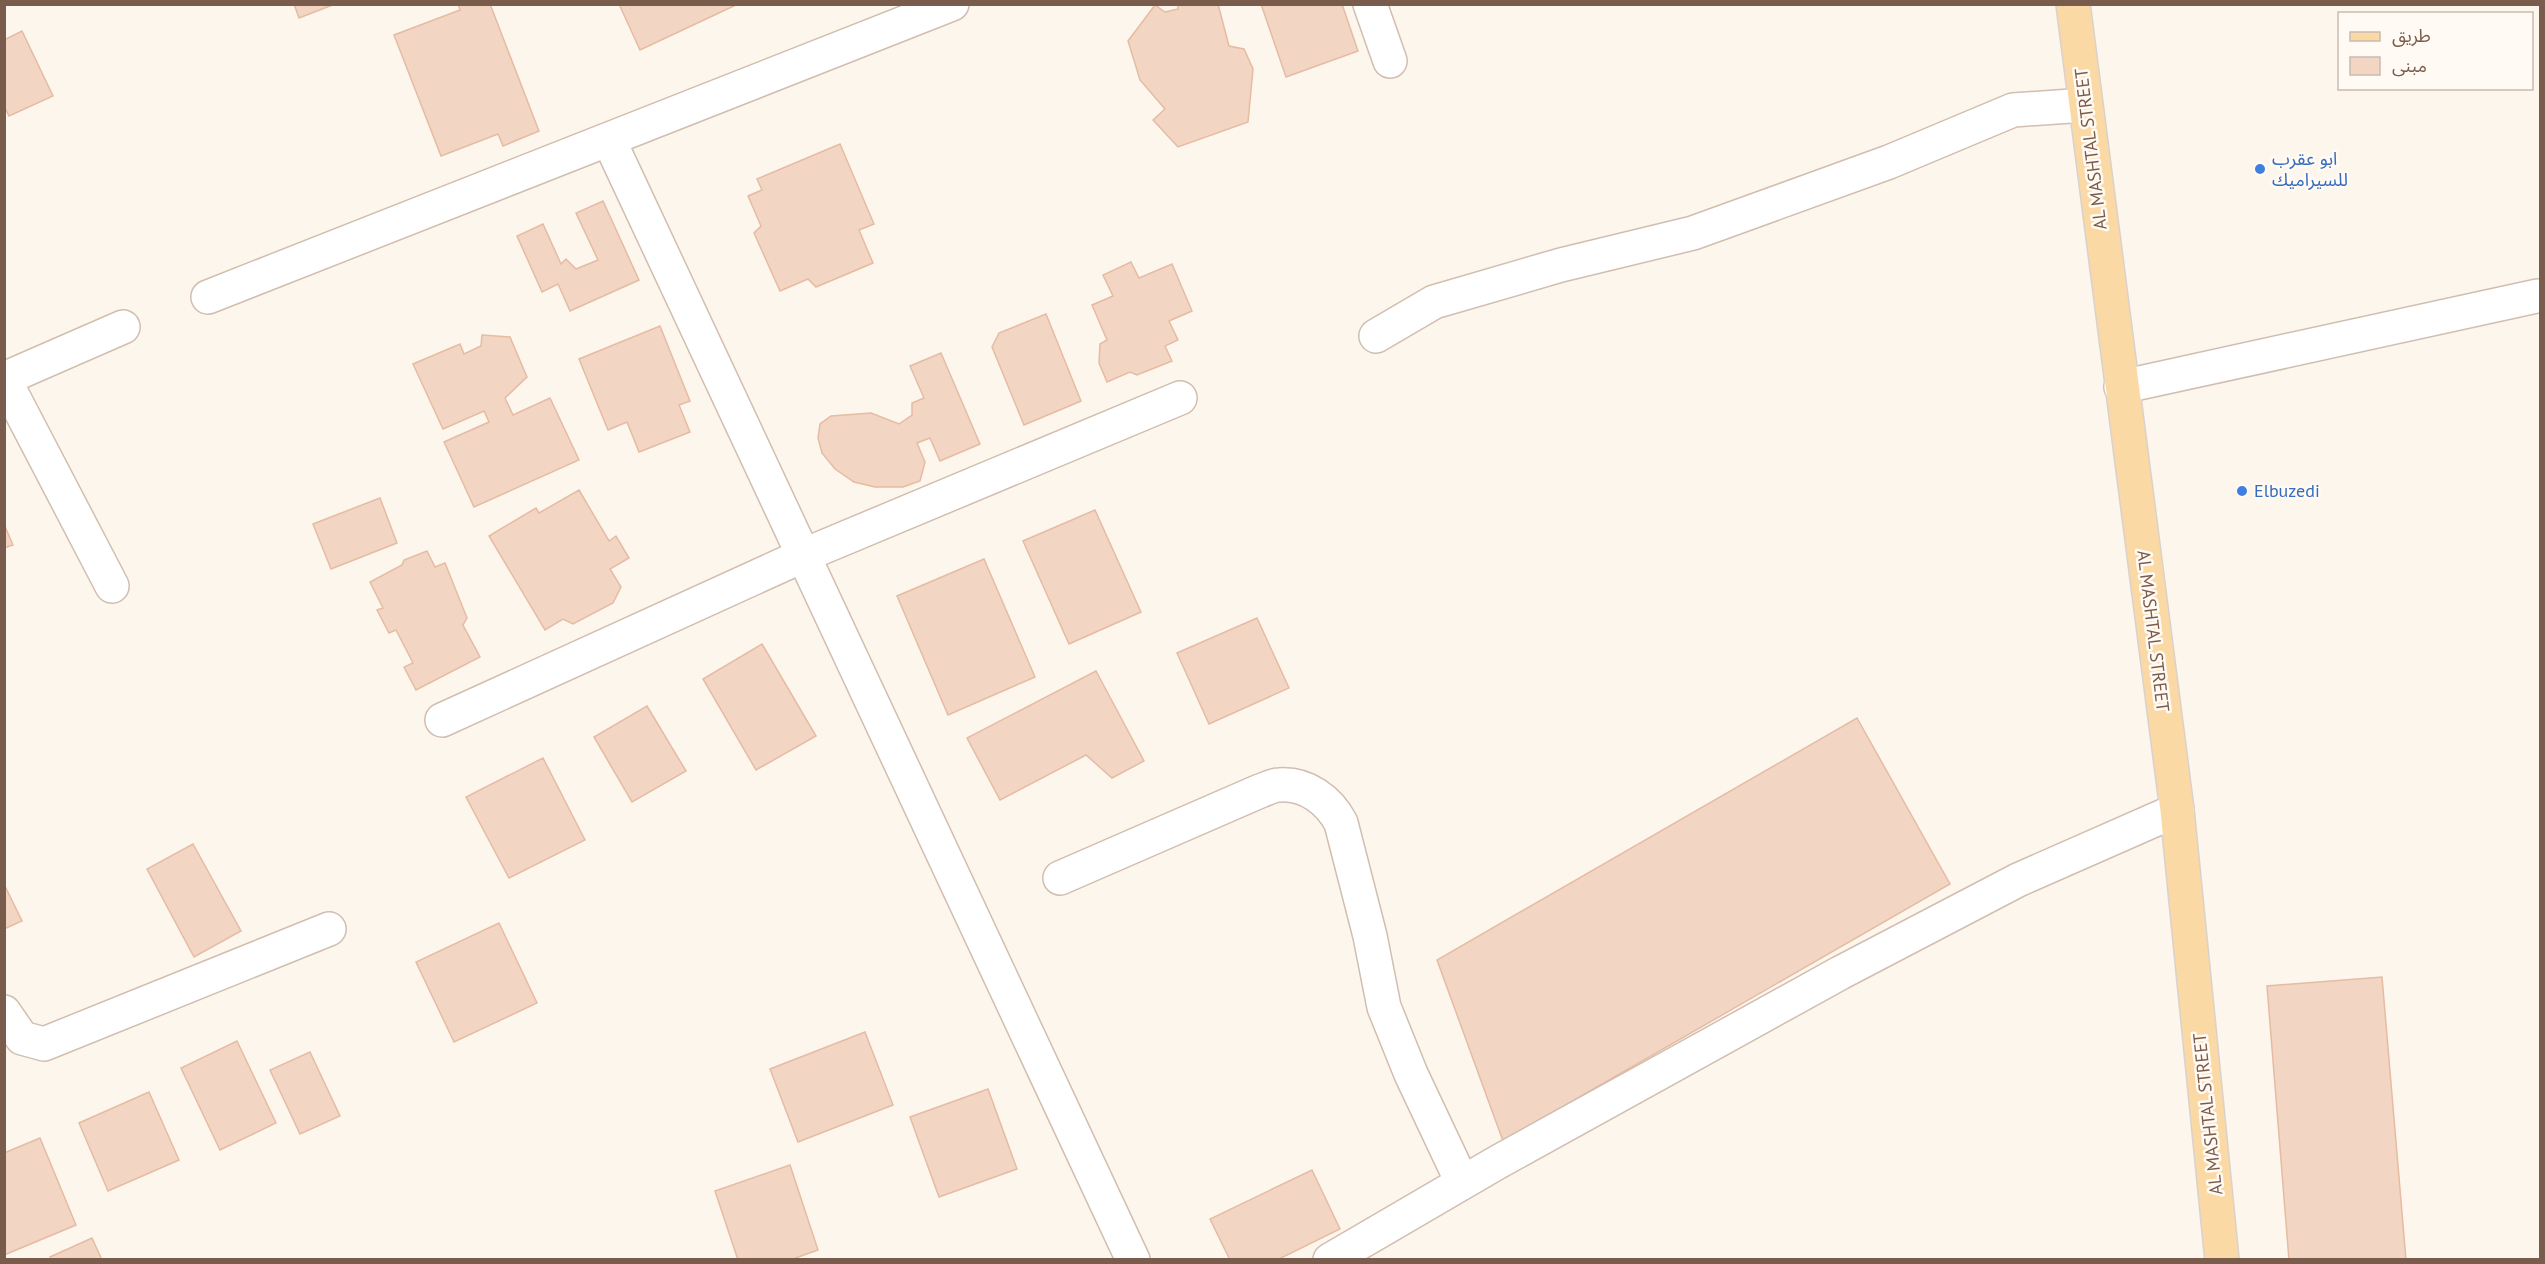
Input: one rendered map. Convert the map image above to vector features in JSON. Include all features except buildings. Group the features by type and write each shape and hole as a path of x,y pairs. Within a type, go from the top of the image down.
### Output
{"main road":[{"name":"AL MASHTAL STREET","path":"2073,4 2177,810 2222,1260"}],"street":[{"path":"208,297 952,4"},
{"path":"1370,4 1390,60"},
{"path":"1376,336 1434,302 1562,265 1693,233 1889,162 2013,110 2085,105"},
{"path":"609,140 1133,1260"},
{"path":"2121,387 2537,296"},
{"path":"112,586 4,379 123,327"},
{"path":"442,720 802,556 1180,398"},
{"path":"1060,879 1269,788 1279,785 1307,789 1320,798 1334,810 1341,823 1370,936 1384,1007 1411,1074 1461,1182"},
{"path":"1330,1260 1461,1182 1840,974 2018,880 2177,810"},
{"path":"4,1012 21,1038 44,1044 329,929"}],"place":[{"name":"ابو عقرب للسيراميك","path":"2260,169"},
{"name":"Elbuzedi","path":"2242,491"}]}
